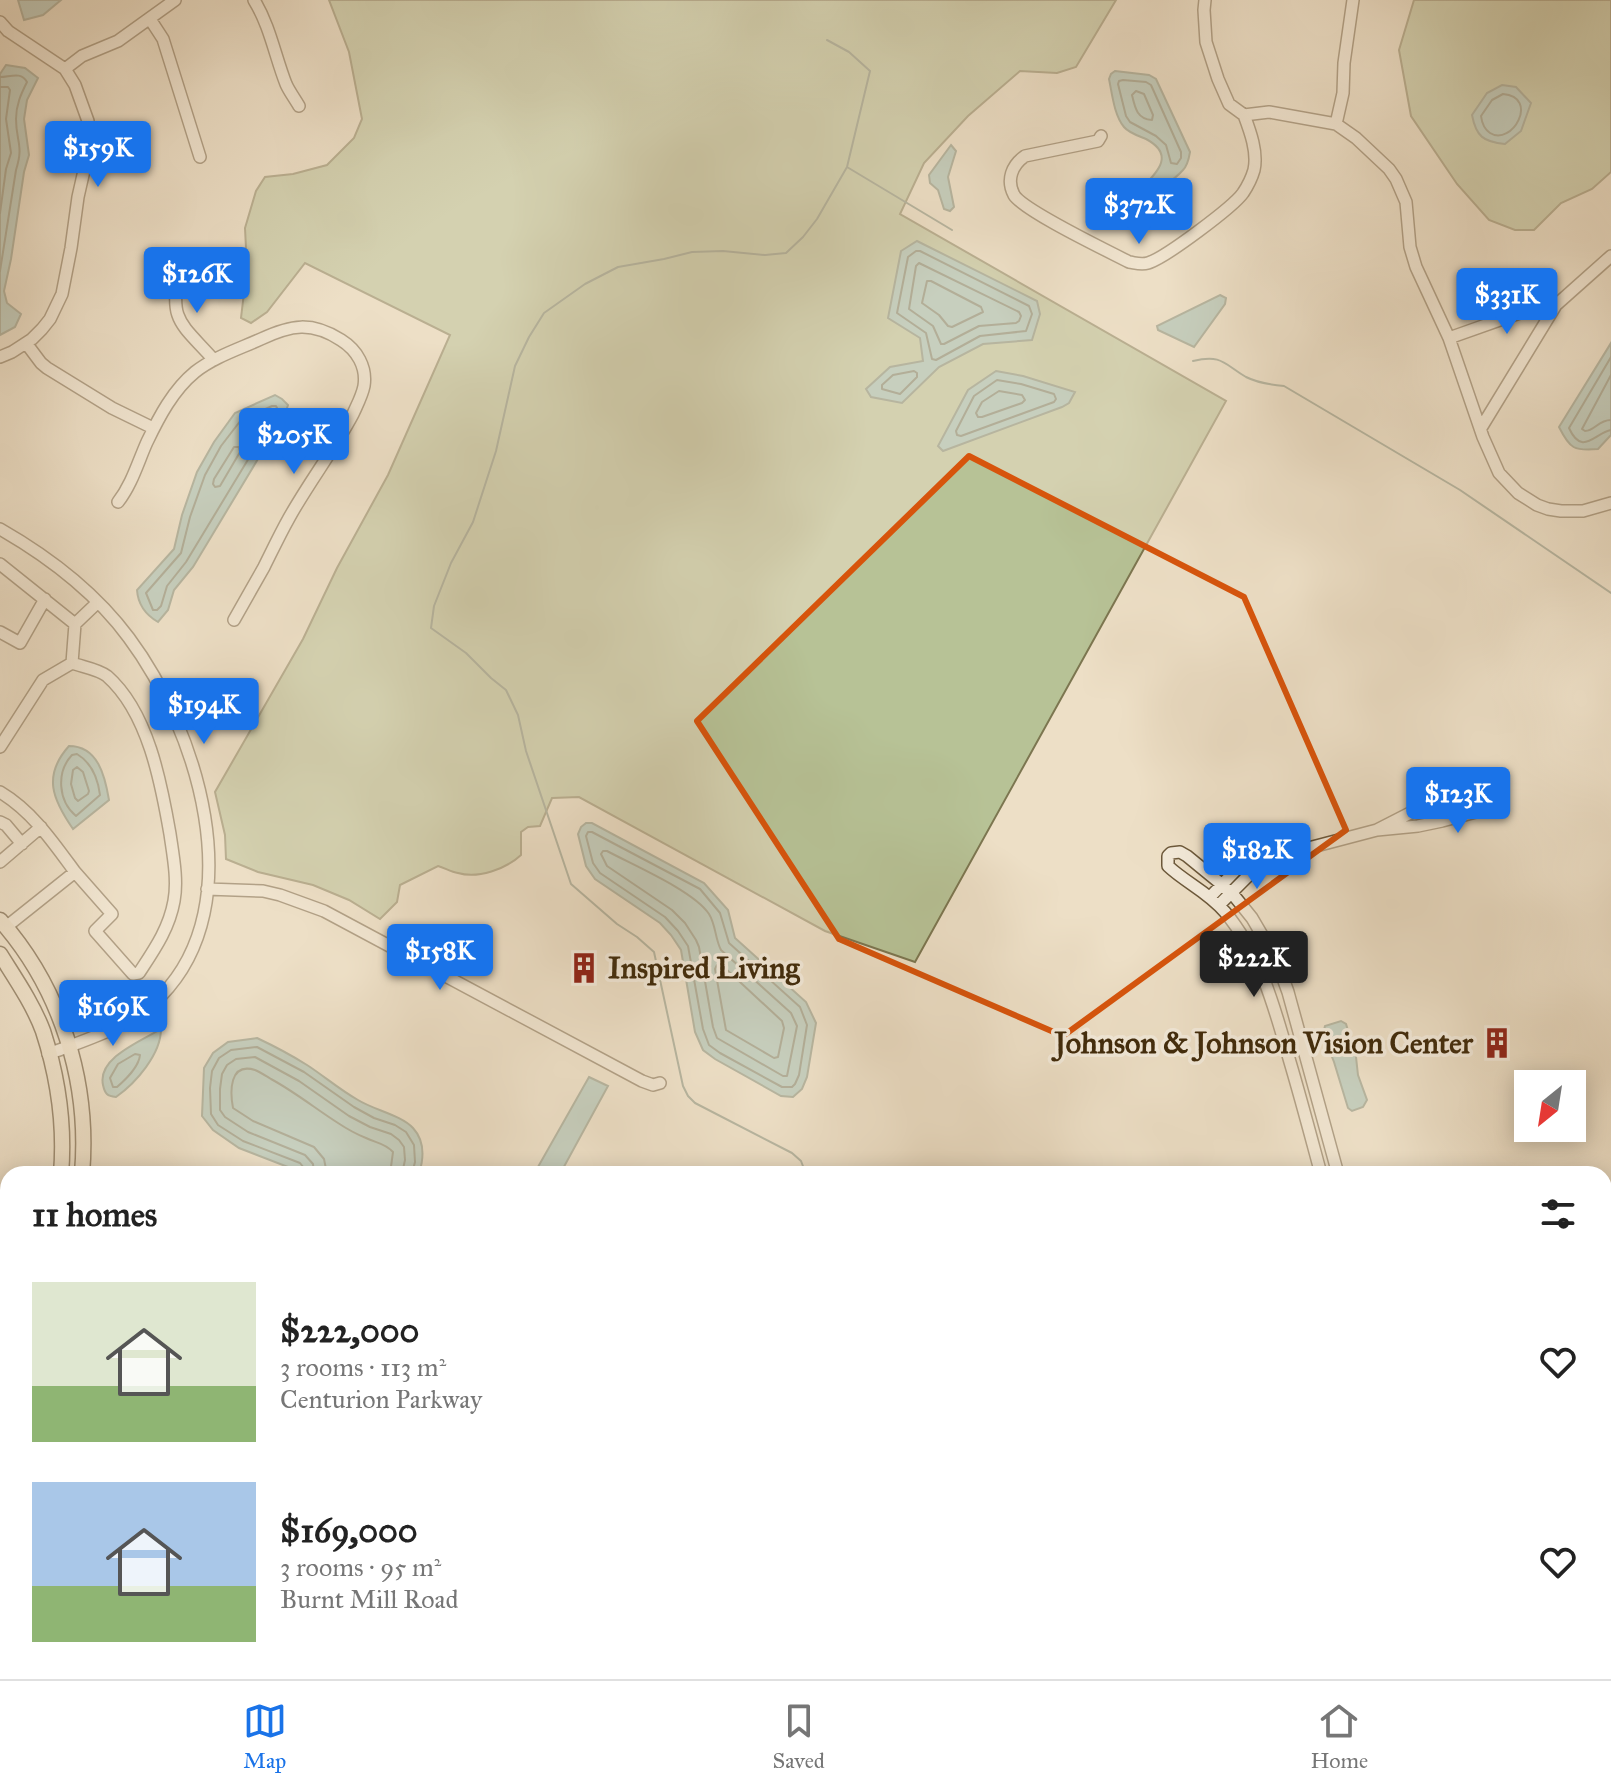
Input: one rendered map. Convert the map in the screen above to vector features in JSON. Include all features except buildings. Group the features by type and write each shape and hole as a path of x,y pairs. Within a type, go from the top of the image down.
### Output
{"main road":[{"path":"3,923 17,938 45,983 70,1045 83,1113 83,1166"},
{"path":"0,954 37,1019 48,1054 59,1100 61,1166"}],"street":[{"path":"65,69 82,56 118,41 175,0"},
{"path":"254,0 277,52 287,85 299,106"},
{"path":"1101,136 1098,141 1025,156 1011,172 1010,183 1015,197 1033,211 1129,262 1144,265 1159,259 1244,192 1255,168 1253,139 1244,115 1229,104 1218,79 1206,42 1205,0"},
{"path":"1336,124 1343,93 1353,0"},
{"path":"150,19 167,49 200,157"},
{"path":"0,22 8,31 65,69 75,85 88,121 88,153 62,294 42,329 26,343 0,357"},
{"path":"1244,115 1269,112 1336,124 1356,138 1396,179 1406,202 1410,247 1416,267 1449,338 1499,473 1508,485 1528,500 1548,509 1583,511 1611,503"},
{"path":"1481,428 1556,305 1611,256"},
{"path":"179,268 174,297 177,315 214,360"},
{"path":"1449,338 1528,310 1556,305"},
{"path":"118,502 129,488 162,412 185,382 214,360 291,327 310,327 328,332 351,347 361,362 365,379 361,397 289,518 234,620"},
{"path":"26,343 47,368 112,408 153,428"},
{"path":"0,529 53,562 127,635 149,667 177,723 194,768 205,820 208,858 206,905 198,936 182,969 161,996 131,1021 48,1054"},
{"path":"0,564 75,624"},
{"path":"0,632 20,643 45,599"},
{"path":"72,663 75,624 97,603"},
{"path":"0,747 43,680 72,663 104,673 125,696 142,728 162,783 174,858 175,899 164,935 139,973 133,974 95,931 112,914 41,827 15,801 0,792"},
{"path":"1215,901 1222,883 1245,864 1377,830 1407,828 1476,812 1492,804 1491,793 1480,784 1465,785 1377,830"},
{"path":"0,822 22,844"},
{"path":"0,862 41,827"},
{"path":"1319,1166 1272,998 1253,955 1215,901 1168,866 1171,853 1180,852 1222,883 1261,932 1284,977 1336,1166"},
{"path":"1215,901 1278,856"},
{"path":"3,923 75,872"},
{"path":"207,889 263,891 324,911 642,1081 653,1085 660,1083"}],"highlighted area":[{"path":"969,456 1244,597 1346,830 1063,1036 839,939 697,721"}],"green space":[{"path":"329,0 1116,0 1076,67 1057,73 1020,71 968,116 924,163 900,214 1226,401 915,962 825,931 579,797 552,798 540,826 528,827 521,832 521,855 508,865 474,875 438,866 400,885 397,902 380,919 349,900 313,885 258,872 226,859 225,835 215,792 303,639 337,568 388,475 450,335 305,263 267,312 251,323 241,318 247,268 245,228 256,191 265,177 327,165 354,138 362,119 349,52"},
{"path":"1414,0 1611,0 1611,172 1592,189 1561,203 1534,230 1515,230 1489,220 1457,184 1411,116 1399,50"}],"water":[{"path":"18,0 61,0 43,15 24,20"},
{"path":"6,65 25,68 38,78 27,100 24,119 29,155 4,291 7,303 21,314 15,327 0,335 0,74"},
{"path":"1115,71 1149,75 1156,79 1190,152 1186,166 1179,174 1144,196 1139,197 1138,192 1156,172 1162,159 1156,145 1129,131 1121,122 1109,79"},
{"path":"1502,85 1516,87 1531,103 1521,131 1505,144 1482,137 1472,115 1487,93"},
{"path":"951,145 956,151 948,177 954,207 950,211 944,209 929,175"},
{"path":"917,241 1037,301 1040,314 1032,340 983,344 939,367 902,403 871,397 866,389 890,367 923,361 920,338 888,318 901,251"},
{"path":"1220,295 1226,298 1225,304 1194,347 1158,330 1157,326"},
{"path":"1611,343 1611,435 1598,449 1578,449 1566,440 1559,427"},
{"path":"996,371 1075,392 1069,403 1062,407 943,451 938,446 968,390"},
{"path":"275,395 288,405 285,414 193,567 174,590 168,610 158,622 143,609 137,590 174,549 197,472 235,413"},
{"path":"69,746 79,747 93,757 102,772 109,800 73,829 60,808 53,788 55,768"},
{"path":"586,823 592,823 704,883 728,910 735,938 806,1002 816,1023 807,1077 802,1089 793,1097 781,1096 703,1050 695,1032 681,950 660,923 595,879 586,866 578,834"},
{"path":"1341,1021 1346,1024 1367,1100 1363,1107 1352,1111 1348,1108 1323,1034 1325,1026"},
{"path":"161,1029 157,1048 139,1076 116,1097 107,1094 103,1075 113,1059"},
{"path":"257,1038 307,1065 358,1100 408,1123 421,1144 420,1166 285,1166 239,1148 213,1130 202,1116 204,1068 213,1053 228,1042"},
{"path":"589,1077 608,1086 564,1166 539,1166"}],"waterway":[{"path":"803,1166 792,1153 695,1103 688,1096 683,1086 654,952 571,884 526,751 518,715 506,690 466,653 431,628 434,606 451,563 473,522 496,451 515,366 544,313 585,284 618,267 692,252 786,253 817,219 847,167 870,71 849,52 827,40"},
{"path":"847,167 952,230"},
{"path":"1193,361 1217,360 1251,379 1284,386 1460,490 1611,593"}],"place":[{"name":"Inspired Living","path":"584,968"},
{"name":"Johnson & Johnson Vision Center","path":"1497,1043"}]}
